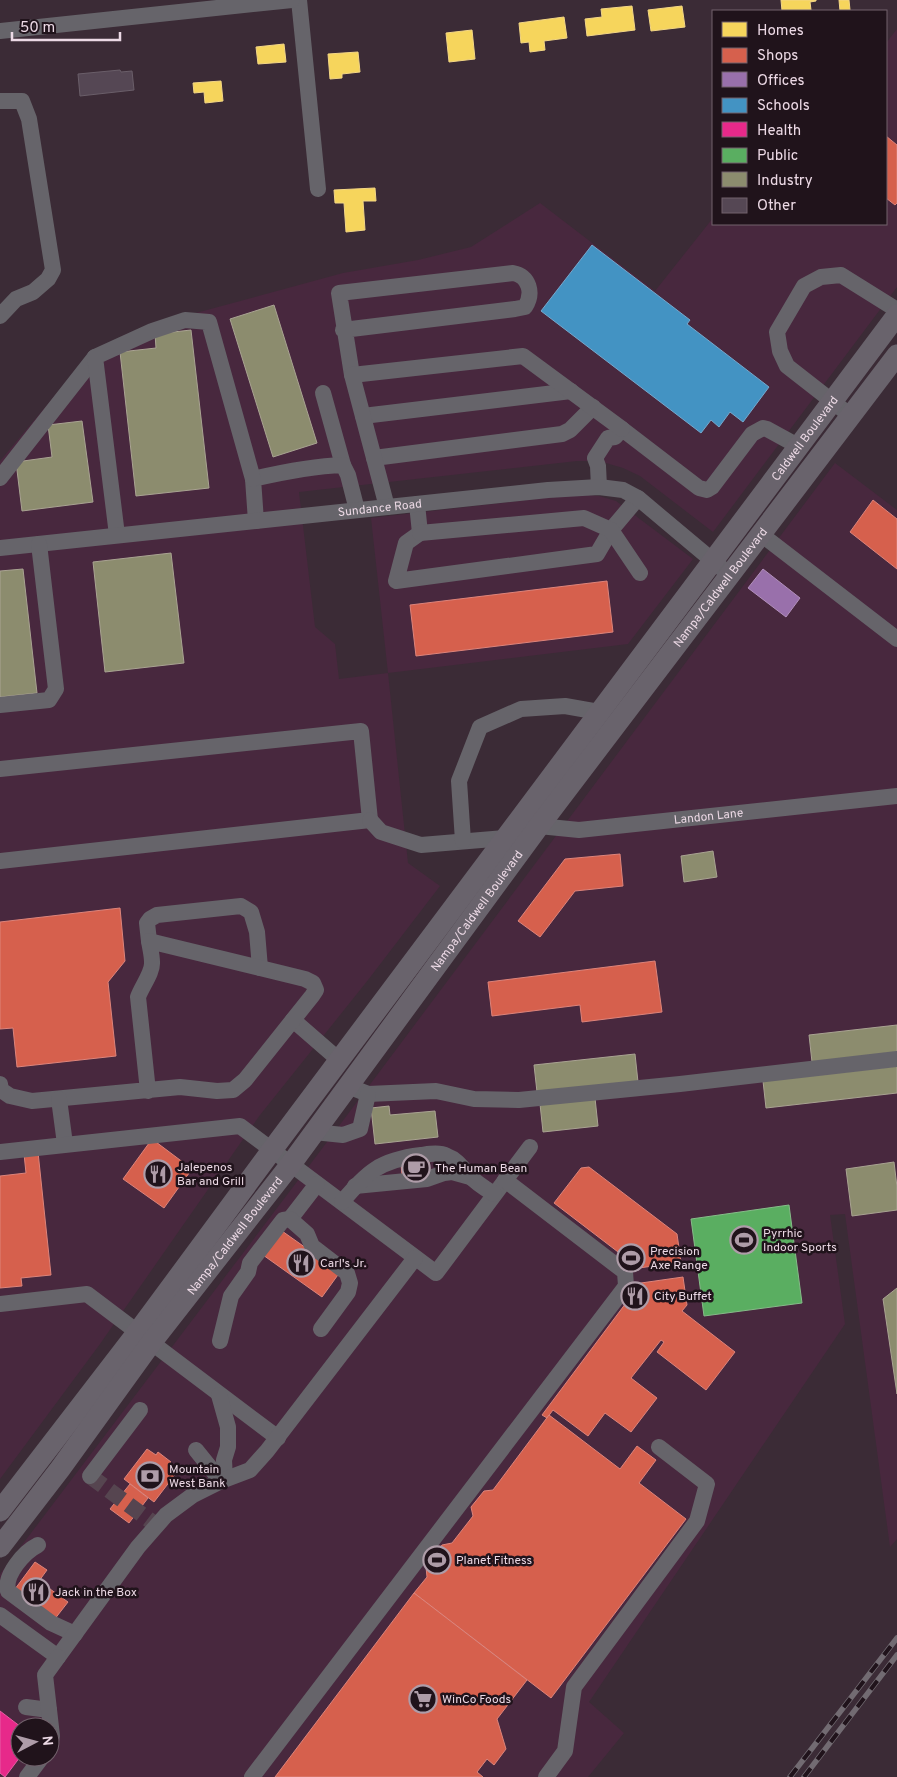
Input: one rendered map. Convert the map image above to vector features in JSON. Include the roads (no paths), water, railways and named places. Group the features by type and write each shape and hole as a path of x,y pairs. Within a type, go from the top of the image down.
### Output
{"main road":[{"name":"Caldwell Boulevard","path":"712,561 897,315"},
{"name":"Nampa/Caldwell Boulevard","path":"0,1511 40,1459 291,1164 539,826 731,576 897,355"},
{"name":"Nampa/Caldwell Boulevard","path":"0,1547 60,1469 144,1338 272,1150 712,561"}],"street":[{"path":"0,31 292,0"},
{"path":"299,0 318,188"},
{"path":"0,101 22,101 29,119 53,270 48,279 33,292 16,299 0,316"},
{"path":"343,330 515,309 525,306 529,296 526,279 521,275 513,273 339,293 343,330 352,375 387,507"},
{"path":"851,416 787,366 780,351 777,332 804,286 821,277 841,274 897,310"},
{"path":"0,478 95,358 152,331 186,320 209,322 253,479 256,520"},
{"path":"352,375 523,356 593,408 619,433 699,488 707,490 712,487 752,434 758,430 767,428 798,446"},
{"path":"95,358 117,535"},
{"path":"363,416 571,391"},
{"path":"323,393 343,465 348,475 356,510"},
{"path":"374,458 562,434 570,430 593,408"},
{"path":"599,487 596,458 608,438 619,433"},
{"path":"253,479 297,469 343,465"},
{"name":"Sundance Road","path":"0,548 548,490 599,487 623,490 638,498 731,576"},
{"path":"638,498 611,530 597,554 396,581 406,543 420,533 584,518 611,530 640,572"},
{"path":"417,504 420,533"},
{"path":"762,535 897,639"},
{"path":"0,705 49,700 56,689 39,544"},
{"path":"463,841 459,781 480,727 521,709 565,706 599,712"},
{"path":"0,769 361,731 370,820 381,832 421,845 505,838"},
{"name":"Landon Lane","path":"520,818 539,826 579,830 897,796"},
{"path":"0,860 370,820"},
{"path":"148,1091 138,997 142,986 151,972 153,963 147,923 150,918 158,915 241,906 251,912 257,932 260,968"},
{"path":"0,1084 1,1090 10,1096 32,1101 180,1087 218,1091 232,1090 245,1080 316,990 313,983 149,941"},
{"path":"293,1020 339,1060"},
{"path":"348,1086 368,1094 436,1091 474,1099 520,1100 897,1059"},
{"path":"314,1132 342,1135 360,1129 368,1094"},
{"path":"60,1099 65,1144"},
{"path":"0,1152 240,1126 436,1273 530,1148"},
{"path":"342,1202 355,1186 374,1169 400,1158 440,1153 462,1165 470,1177"},
{"path":"355,1186 427,1179 452,1172 470,1177 494,1194"},
{"path":"252,1777 626,1286 624,1272 505,1180"},
{"path":"290,1220 317,1184"},
{"path":"220,1341 231,1296 248,1272 250,1263 283,1220 290,1220 308,1234 312,1246 347,1273 350,1283 348,1292 320,1329"},
{"path":"50,1717 45,1675 138,1547 166,1515 193,1495 223,1480 250,1470 278,1438 415,1258"},
{"path":"0,1304 86,1294 278,1438"},
{"path":"219,1395 228,1426 228,1447 224,1460 223,1480"},
{"path":"90,1476 140,1410"},
{"path":"546,1777 565,1751 574,1687 697,1521 707,1484 658,1447"},
{"path":"196,1450 223,1480"},
{"path":"38,1545 28,1550 8,1578 6,1584 8,1591 51,1624 75,1634"},
{"path":"0,1614 58,1657"},
{"path":"26,1707 49,1710"}],"tunnel":[{"path":"90,1476 156,1525"}],"railway":[{"path":"790,1777 897,1638"},
{"path":"804,1777 897,1655"}],"place":[{"name":"The Human Bean","path":"416,1168"},
{"name":"Jalepenos Bar and Grill","path":"158,1174"},
{"name":"Pyrrhic Indoor Sports","path":"744,1240"},
{"name":"Precision Axe Range","path":"631,1258"},
{"name":"Carl's Jr.","path":"301,1263"},
{"name":"City Buffet","path":"635,1296"},
{"name":"Mountain West Bank","path":"150,1476"},
{"name":"Planet Fitness","path":"437,1560"},
{"name":"Jack in the Box","path":"36,1592"},
{"name":"WinCo Foods","path":"423,1699"}]}
